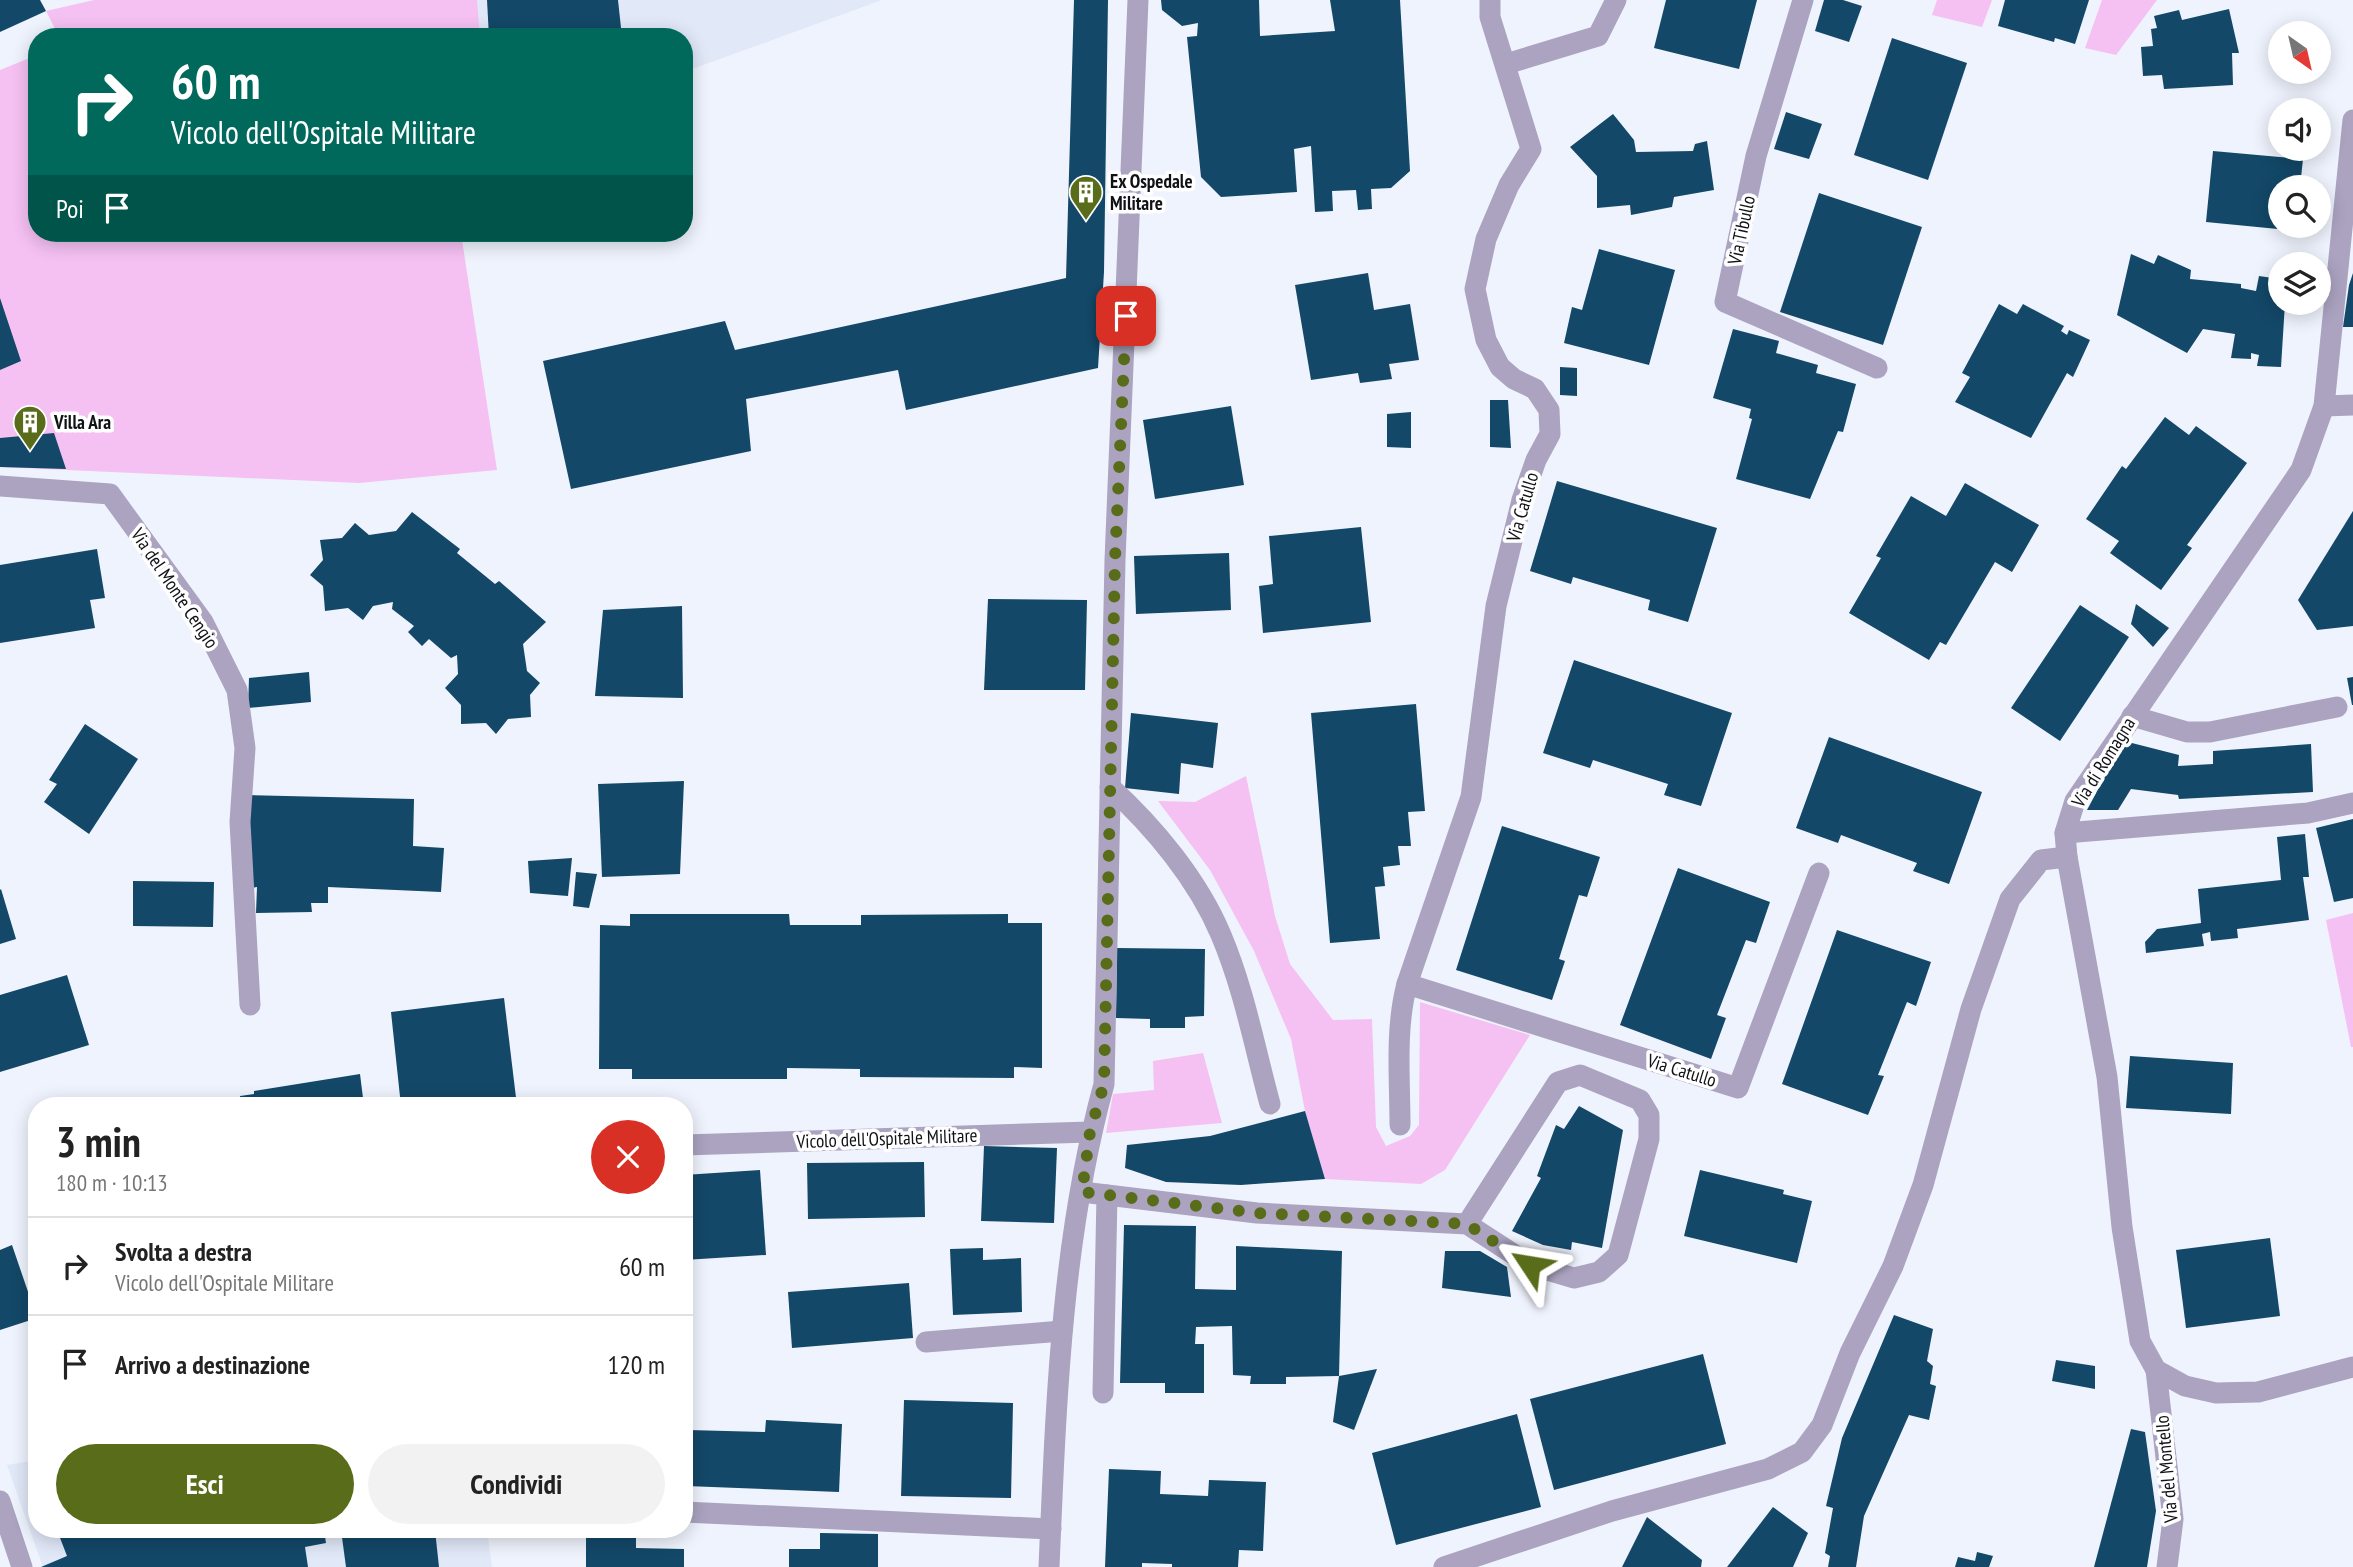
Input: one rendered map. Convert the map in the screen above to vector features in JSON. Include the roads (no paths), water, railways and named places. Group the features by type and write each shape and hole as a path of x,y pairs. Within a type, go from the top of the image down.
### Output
{"street":[{"path":"1049,1567 1068,1262 1082,1192 1090,1132 1104,1084 1115,560 1138,0"},
{"name":"Via Catullo","path":"1400,1125 1400,1031 1407,984 1471,797 1496,606 1522,500 1536,460 1550,434 1549,410 1535,389 1514,379 1500,367 1486,340 1475,289 1486,239 1509,185 1531,149 1490,17 1490,0"},
{"path":"1506,64 1598,36 1616,0"},
{"name":"Via Tibullo","path":"1803,0 1756,156 1725,302 1877,368"},
{"name":"Via di Romagna","path":"2156,1370 2140,1341 2122,1227 2107,1077 2067,857 2065,833 2075,801 2301,470 2324,407 2353,120"},
{"path":"2324,407 2353,405"},
{"name":"Via del Monte Cengio","path":"0,486 110,494 202,622 237,690 245,748 240,822 250,1005"},
{"path":"2132,716 2187,733 2210,732 2337,707"},
{"path":"1110,787 1133,808 1188,876 1221,934 1270,1104"},
{"path":"2065,833 2308,813 2353,803"},
{"path":"1444,1567 1612,1511 1768,1469 1802,1452 1822,1425 1850,1353 1894,1266 1927,1172 1971,1009 2010,899 2041,860 2067,857"},
{"name":"Via Catullo","path":"1407,984 1738,1088 1819,873"},
{"path":"1082,1192 1257,1213 1467,1224 1530,1265 1574,1278 1599,1272 1618,1255 1649,1139 1649,1115 1640,1100 1580,1075 1558,1082 1467,1224"},
{"name":"Vicolo dell'Ospitale Militare","path":"693,1145 1090,1132"},
{"path":"1103,1393 1107,1195"},
{"path":"926,1342 1062,1331"},
{"path":"2156,1370 2185,1386 2216,1393 2258,1392 2353,1367"},
{"name":"Via del Montello","path":"2156,1370 2172,1519 2167,1567"},
{"path":"0,1501 22,1567"},
{"path":"693,1512 1051,1529"}],"place":[{"name":"Ex Ospedale Militare","path":"1086,222"},
{"name":"Villa Ara","path":"30,452"}]}
